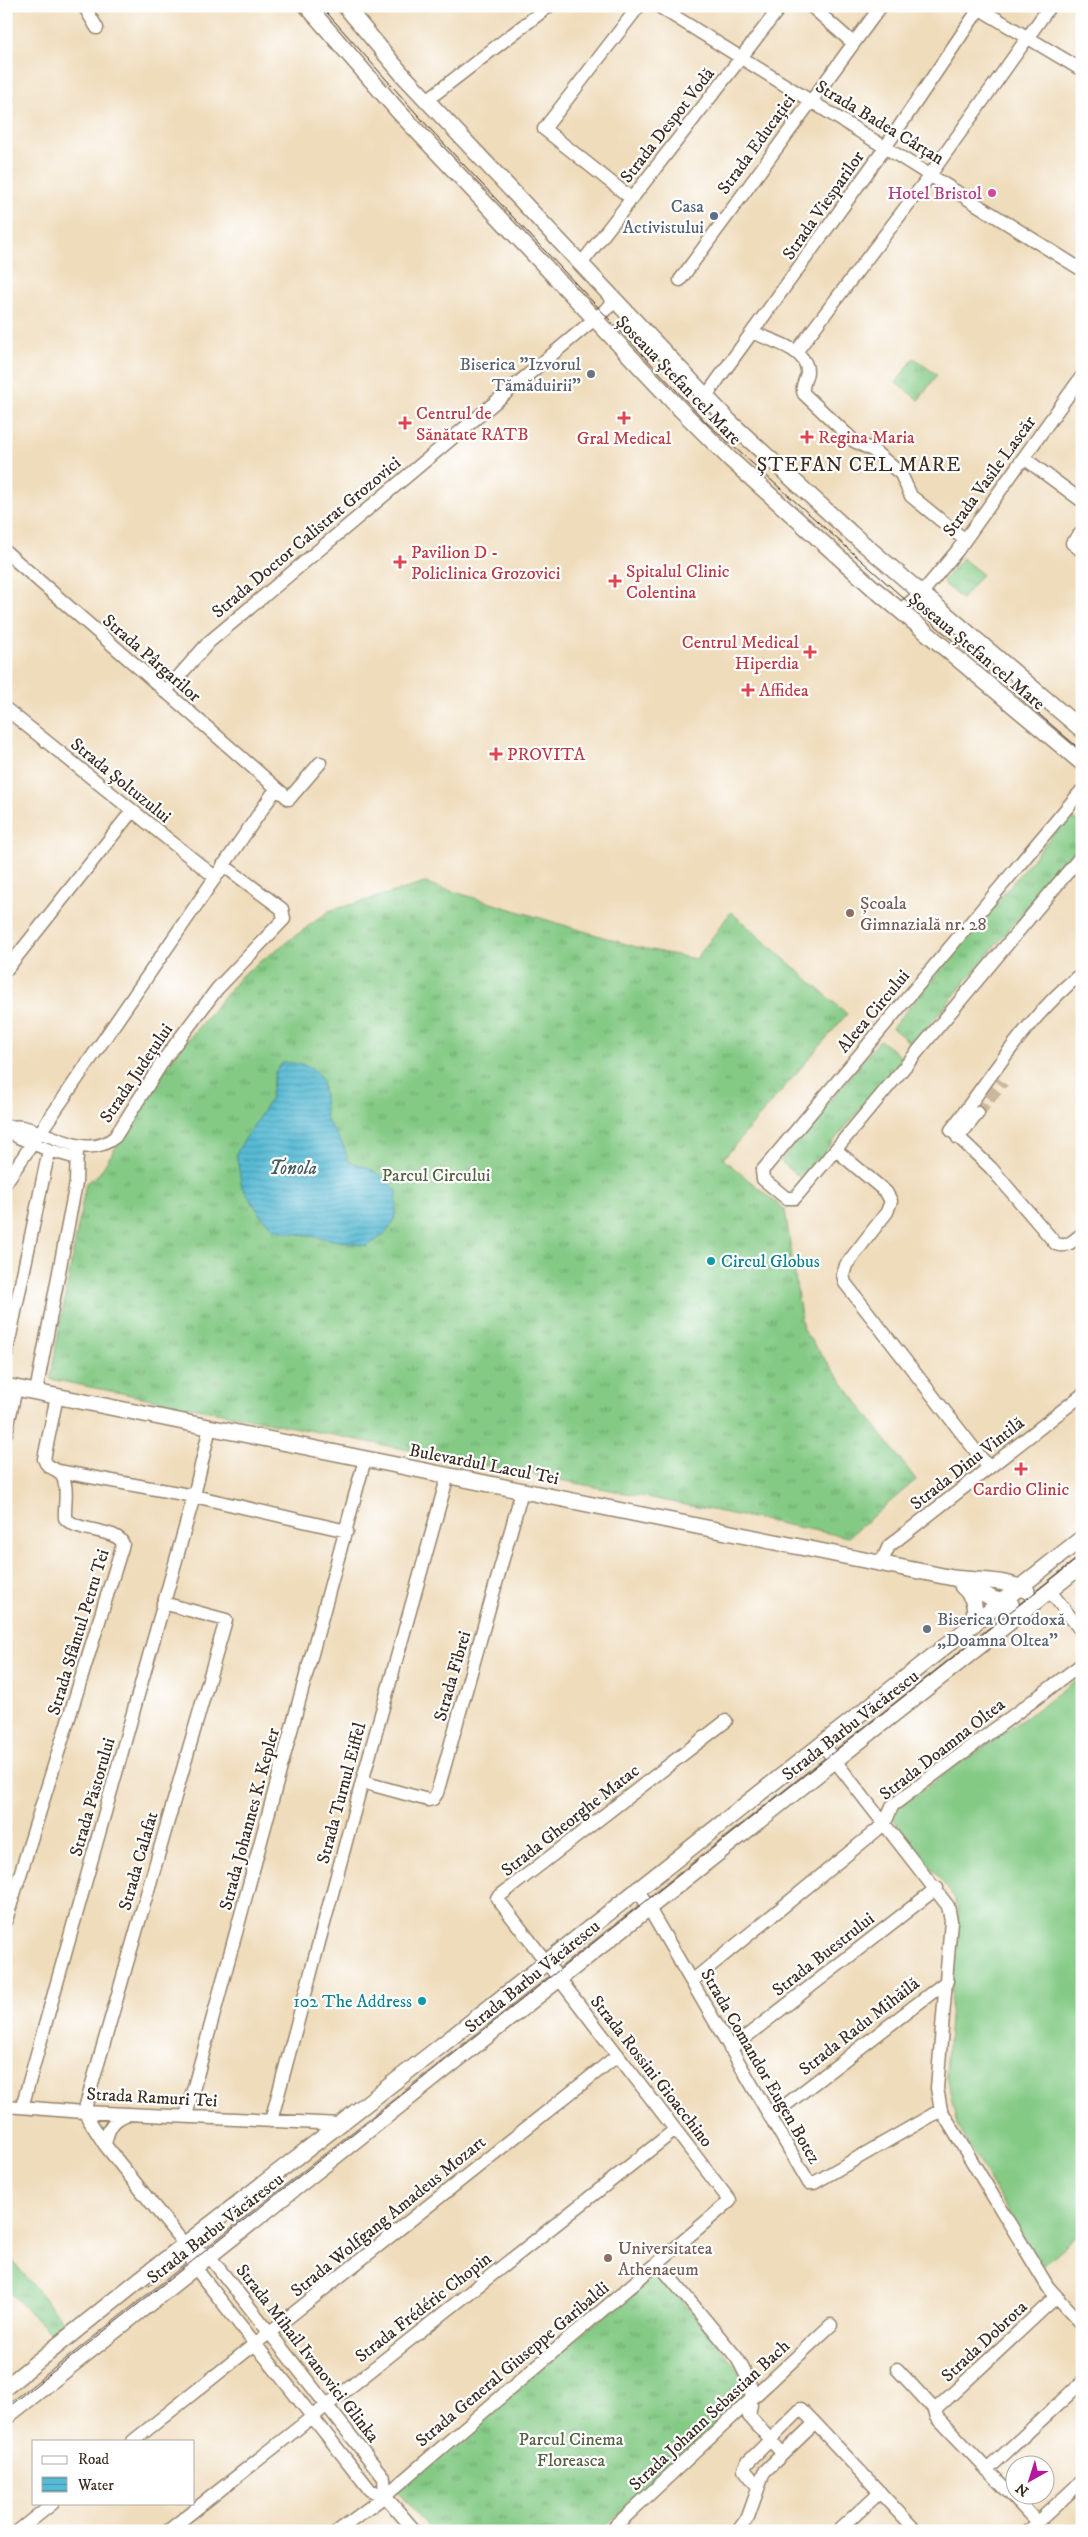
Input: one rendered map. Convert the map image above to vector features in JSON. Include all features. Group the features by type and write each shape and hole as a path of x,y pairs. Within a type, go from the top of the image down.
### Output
{"main road":[{"name":"Șoseaua Ștefan cel Mare","path":"307,6 393,106 595,320 730,459 832,553 899,611 1082,763"},
{"name":"Șoseaua Ștefan cel Mare","path":"345,6 427,100 706,396 796,484 921,594 1082,730"},
{"name":"Bulevardul Lacul Tei","path":"11,1387 954,1578 1021,1588"},
{"name":"Strada Barbu Văcărescu","path":"6,2387 1082,1538"},
{"name":"Strada Barbu Văcărescu","path":"6,2418 559,1979 648,1906 1082,1565"},
{"name":"Bulevardul Lacul Tei","path":"954,1578 1002,1602 1013,1604 1036,1602"},
{"path":"954,1578 965,1588 973,1600 974,1624"},
{"path":"1021,1588 1036,1602"}],"street":[{"path":"84,6 97,28"},
{"path":"427,100 549,6"},
{"path":"632,199 544,129 639,6"},
{"name":"Strada Badea Cârțan","path":"658,6 931,174 1082,270"},
{"name":"Strada Despot Vodă","path":"581,264 781,6"},
{"path":"810,6 853,43"},
{"name":"Strada Educației","path":"680,280 810,100 881,6"},
{"path":"796,352 931,174 1050,6"},
{"path":"981,8 1027,38 1082,70"},
{"name":"Strada Viesparilor","path":"706,396 754,333 981,8"},
{"name":"Strada Doctor Calistrat Grozovici","path":"165,692 209,642 616,301"},
{"path":"754,333 796,352 805,362 807,368 802,390 804,394 854,441 874,451 901,474 911,496 965,540"},
{"name":"Strada Vasile Lascăr","path":"899,611 921,594 965,540 1082,376"},
{"path":"1024,458 1082,500"},
{"path":"1077,547 1082,532"},
{"name":"Strada Pârgarilor","path":"7,556 276,788"},
{"name":"Strada Șoltuzului","path":"6,708 215,878"},
{"path":"6,1182 276,788 289,799 320,763"},
{"name":"Aleea Circului","path":"1082,790 762,1171 762,1175 786,1198 795,1198 1082,854"},
{"path":"6,970 132,811"},
{"name":"Strada Județului","path":"77,1152 103,1145 115,1136 165,1058 217,989 284,918 282,909 223,865"},
{"path":"1082,973 1063,988 1029,1028 951,1130 991,1168 1056,1244 1062,1246 1082,1234"},
{"path":"958,1138 978,1113"},
{"path":"6,1128 21,1127 49,1150 77,1152"},
{"path":"36,1138 77,1152"},
{"path":"6,1355 49,1150"},
{"path":"836,1150 886,1192 891,1201 887,1212 846,1265 842,1275 846,1283 989,1468"},
{"path":"36,1392 76,1183 77,1152"},
{"path":"6,1433 11,1387"},
{"name":"Strada Dinu Vintilă","path":"882,1563 889,1546 1082,1395"},
{"name":"Strada Sfântul Petru Tei","path":"6,1920 123,1544 117,1536 69,1523 66,1518 65,1488 58,1471 49,1467 44,1459 57,1396"},
{"name":"Strada Păstorului","path":"22,2107 194,1496 210,1427"},
{"name":"Strada Johannes K. Kepler","path":"186,2116 366,1459"},
{"path":"58,1471 194,1496 346,1531"},
{"name":"Strada Turnul Eiffel","path":"271,2121 362,1782 448,1476"},
{"name":"Strada Fibrei","path":"362,1782 428,1800 433,1799 437,1793 522,1491"},
{"path":"1050,1590 1082,1632"},
{"name":"Strada Calafat","path":"84,2112 226,1620 163,1603"},
{"name":"Strada Doamna Oltea","path":"692,1982 885,1823 892,1806 1082,1664"},
{"name":"Strada Gheorghe Matac","path":"546,1961 497,1898 726,1721"},
{"path":"822,1744 937,1888 951,1914 937,2088 941,2110 1015,2235 1056,2297 1082,2324"},
{"name":"Strada Comandor Eugen Botez","path":"637,1888 809,2183 941,2110"},
{"name":"Strada Buestrului","path":"730,2049 937,1888"},
{"name":"Strada Rossini Gioacchino","path":"546,1961 730,2201"},
{"name":"Strada Radu Mihăilă","path":"770,2117 947,1981"},
{"name":"Strada Wolfgang Amadeus Mozart","path":"134,2440 618,2055"},
{"name":"Strada Ramuri Tei","path":"6,2106 84,2112 341,2124"},
{"name":"Strada Mihail Ivanovici Glinka","path":"84,2112 105,2145 185,2245 196,2267 254,2345 370,2490 385,2496 415,2531"},
{"path":"105,2145 108,2131 114,2119 130,2113"},
{"path":"295,2122 313,2133 315,2143"},
{"name":"Strada Frédéric Chopin","path":"168,2531 675,2130"},
{"name":"Strada General Giuseppe Garibaldi","path":"338,2531 385,2496 730,2201"},
{"name":"Strada Mihail Ivanovici Glinka","path":"185,2245 210,2256 384,2478 385,2496"},
{"path":"658,2262 725,2341 747,2375 754,2397 749,2416 782,2453"},
{"name":"Strada Dobrota","path":"935,2410 1056,2297"},
{"name":"Strada Johann Sebastian Bach","path":"610,2531 831,2325"},
{"path":"897,2369 935,2410 937,2417 987,2470 1033,2527 1082,2481"},
{"path":"987,2470 1082,2382"},
{"path":"758,2487 744,2469 747,2463 802,2409 916,2531"},
{"path":"738,2531 748,2517 764,2472 815,2423"},
{"path":"838,2531 880,2492"},
{"path":"18,2531 52,2504"}],"green space":[{"path":"914,358 937,375 919,400 896,383"},
{"path":"962,558 982,574 962,599 942,583"},
{"path":"1069,815 1082,825 1082,841 913,1045 892,1028"},
{"name":"Parcul Circului","path":"425,883 636,947 696,959 731,912 847,1014 723,1159 785,1210 803,1330 916,1480 848,1537 50,1379 86,1183 99,1174 172,1059 242,975 329,911"},
{"path":"880,1040 903,1058 802,1179 780,1161"},
{"path":"1082,1675 1082,2232 1041,2267 957,2125 946,2072 958,1908 954,1897 892,1817 895,1809 1039,1708"},
{"path":"6,2253 64,2322 50,2333 6,2288"},
{"name":"Parcul Cinema Floreasca","path":"657,2271 739,2370 748,2395 601,2531 431,2531 396,2490"}],"water":[{"name":"Tonola","path":"283,1062 301,1064 316,1071 322,1080 326,1119 344,1146 348,1161 375,1172 397,1191 395,1218 392,1224 383,1235 367,1246 276,1230 262,1217 242,1187 236,1153 270,1100 275,1072"}],"tunnel":[{"path":"978,1113 1003,1082"}],"tram line":[{"path":"321,6 432,131 707,423 909,603 1082,751"},
{"path":"6,2409 1082,1555"},
{"path":"149,2286 182,2260"}],"place":[{"name":"Hotel Bristol","path":"992,193"},
{"name":"Casa Activistului","path":"714,216"},
{"name":"Biserica \"Izvorul Tămăduirii\"","path":"591,374"},
{"name":"Gral Medical","path":"624,418"},
{"name":"Centrul de Sănătate RATB","path":"405,423"},
{"name":"Regina Maria","path":"807,437"},
{"name":"Pavilion D - Policlinica Grozovici","path":"400,562"},
{"name":"Spitalul Clinic Colentina","path":"615,581"},
{"name":"Centrul Medical Hiperdia","path":"810,652"},
{"name":"Affidea","path":"748,690"},
{"name":"PROVITA","path":"496,754"},
{"name":"Școala Gimnazială nr. 28","path":"850,913"},
{"name":"Circul Globus","path":"711,1261"},
{"name":"Cardio Clinic","path":"1021,1469"},
{"name":"Biserica Ortodoxă „Doamna Oltea”","path":"927,1629"},
{"name":"102 The Address","path":"422,2001"},
{"name":"Universitatea Athenaeum","path":"608,2258"}],"district":[{"name":"ȘTEFAN CEL MARE","path":"859,464"}]}
